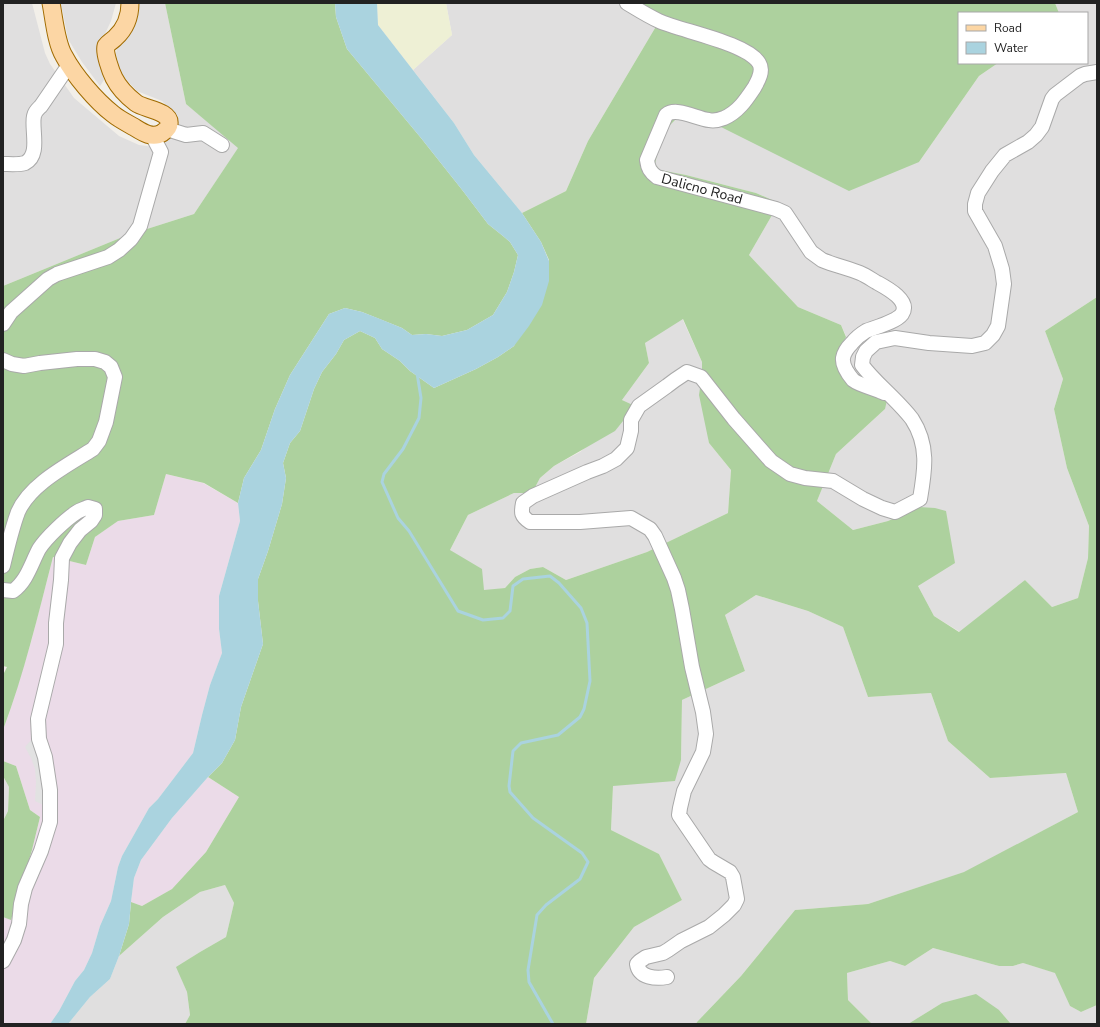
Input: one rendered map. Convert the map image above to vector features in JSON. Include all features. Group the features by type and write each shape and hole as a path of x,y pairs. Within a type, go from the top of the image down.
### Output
{"main road":[{"path":"51,3 61,51 69,65 86,86 112,113 145,133 159,133 169,126 169,119 166,115 137,104 124,94 113,78 106,55 107,44 116,37 125,26 130,9 130,3"}],"street":[{"name":"Dalicno Road","path":"627,3 659,21 718,40 746,51 760,64 761,70 759,80 741,107 730,115 717,120 709,120 678,112 670,112 666,115 647,160 647,167 657,177 776,209 785,213 811,252 817,258 861,273 894,293 902,302 903,311 901,315 894,320 866,331 860,335 846,350 843,357 846,370 855,381 892,396"},
{"path":"3,164 25,163 33,154 34,116 69,65"},
{"path":"667,977 653,978 643,974 639,971 638,964 646,957 663,953 709,927 734,905 737,899 732,874 722,866 709,859 679,814 684,791 703,752 706,734 703,712 692,667 678,590 655,536 650,529 631,518 580,522 530,522 524,518 521,511 523,503 533,496 604,466 616,459 627,448 631,431 631,420 639,406 687,372 701,377 734,419 771,461 790,474 805,478 833,481 863,499 894,512 920,499 925,473 923,444 920,436 912,419 892,396 867,372 862,365 863,357 866,351 876,342 895,338 929,343 972,346 985,343 993,335 998,326 1004,284 1002,269 995,246 975,211 978,193 992,170 1005,155 1028,142 1036,135 1042,127 1052,99 1055,95 1080,76 1097,72"},
{"path":"3,324 11,312 48,279 57,274 108,257 119,250 131,239 140,226 161,152 159,133 186,135 203,134 222,144"},
{"path":"3,360 12,364 24,366 77,359 95,359 106,362 111,367 115,377 106,422 99,442 93,449 45,480 34,489 19,511 3,566"},
{"path":"3,590 13,591 23,582 40,548 50,536 77,512 88,507 95,509 95,515 91,521 80,530 70,543 62,558 56,623 56,644 38,719 39,739 45,757 50,790 50,822 41,851 25,888 21,904 19,924 14,940 3,961"}],"shaded area":[{"path":"3,3 32,3 45,53 50,64 74,98 119,136 139,145 155,147 171,137 177,118 162,101 137,91 121,74 116,53 119,40 136,3 165,3 186,104 239,147 194,214 125,236 3,286"},
{"path":"60,3 116,3 111,21 103,38 102,70 104,80 100,86 82,62 68,39"},
{"path":"446,3 642,3 661,18 588,141 566,191 522,213 474,155 454,123 413,70 452,35"},
{"path":"1055,3 1097,3 1097,297 1045,331 1063,379 1054,409 1067,468 1089,526 1088,558 1078,598 1052,607 1025,580 960,632 934,616 918,586 919,507 888,521 853,530 817,501 836,454 885,409 849,385 840,374 838,355 846,336 841,325 798,307 749,255 779,203 756,193 660,170 655,164 665,129 677,118 919,162 979,76 997,64 1088,64 1088,12 1059,12"},
{"path":"682,318 702,362 709,443 731,470 728,513 647,552 566,580 543,567 530,569 515,577 505,588 484,591 450,550 468,515 514,493 532,493 540,478 554,466 580,452 634,406 622,400 649,363 645,343"},
{"path":"166,474 203,483 238,503 240,521 219,596 219,629 222,653 210,685 193,753 158,799 149,808 122,856 118,867 111,901 100,926 92,953 84,970 75,981 59,1011 50,1024 3,1024 3,917 11,919 32,850 40,817 30,810 16,766 3,761 3,730 31,642 53,557 86,565 95,537 118,521 154,515"},
{"path":"756,595 808,611 843,627 868,697 931,693 948,741 990,778 1066,773 1078,812 965,872 868,904 795,910 741,976 696,1024 586,1024 594,978 634,927 682,900 659,854 611,830 613,786 681,760 682,700 745,671 725,615"},
{"path":"32,739 40,755 45,806 35,801 35,769 25,747"},
{"path":"3,776 9,787 8,811 3,821"},
{"path":"208,777 239,797 206,852 172,889 142,906 131,902 134,878 141,860 172,818"},
{"path":"225,885 234,903 226,937 177,967 187,992 190,1015 185,1024 68,1024 90,997 110,979 119,956 163,917 200,892"},
{"path":"933,948 999,966 1013,966 1023,963 1056,973 1070,1006 1081,1012 1097,1005 1097,1024 1011,1024 999,1010 942,1003 908,1024 872,1024 848,1000 847,973 890,961 905,966"}],"green space":[{"path":"165,3 335,3 336,17 347,49 421,138 488,224 510,242 518,255 507,292 493,315 467,330 442,336 426,334 412,335 402,328 362,312 345,308 329,314 290,375 275,409 261,450 244,478 238,503 204,483 166,474 154,515 118,521 95,537 86,565 53,557 24,666 3,730 3,675 7,667 3,666 3,286 125,236 194,214 238,148 186,104"},
{"path":"377,3 446,3 452,35 413,70 378,25"},
{"path":"642,3 1055,3 1059,12 958,12 958,64 997,64 979,76 919,162 849,191 711,122 677,118 665,130 659,146 655,164 660,170 756,193 779,203 749,255 798,307 841,325 846,337 838,355 840,374 849,385 887,400 885,409 836,454 817,501 853,530 888,521 919,507 935,508 946,511 955,563 918,586 934,616 959,632 1025,580 1052,607 1078,598 1088,558 1089,526 1067,468 1054,409 1063,379 1045,331 1097,297 1097,1005 1081,1012 1070,1006 1055,973 1023,963 1013,966 999,966 933,948 905,966 890,961 847,973 848,1000 872,1024 696,1024 741,976 795,910 868,904 964,872 1078,812 1066,773 990,778 948,741 931,693 868,697 843,627 808,611 756,595 725,615 745,671 682,700 681,760 675,781 613,786 611,830 659,854 682,900 634,927 594,978 586,1024 185,1024 190,1015 187,992 176,967 226,937 234,903 225,885 200,892 163,917 119,956 129,924 131,902 142,906 172,889 206,852 239,797 208,777 222,763 235,740 241,707 263,644 258,601 258,579 282,504 286,478 283,463 290,443 300,431 314,389 322,372 336,354 344,340 360,331 375,338 382,349 400,361 410,371 434,388 476,369 514,346 549,260 541,242 522,213 566,191 588,141 661,18","holes":["683,319 702,362 699,395 709,443 731,470 728,513 647,552 566,580 543,567 530,569 515,577 505,588 484,590 482,569 450,550 468,515 514,493 532,493 540,478 554,466 615,431 635,406 622,400 649,363 645,343"]},
{"path":"3,761 16,766 30,810 40,817 32,850 11,920 3,917 3,821 8,811 9,787 3,776"},
{"path":"976,994 999,1010 1011,1024 908,1024 942,1003"}],"water":[{"path":"335,3 377,3 378,25 454,123 474,155 522,213 541,242 549,261 549,281 542,305 514,346 476,369 434,388 410,371 400,361 382,349 375,338 360,331 344,340 336,354 322,372 314,389 300,431 290,443 283,463 286,478 282,504 258,579 258,601 263,644 241,707 235,740 222,763 172,818 141,860 134,878 129,924 110,979 90,997 68,1024 50,1024 59,1011 75,981 84,970 92,953 100,926 111,901 118,867 122,856 149,808 158,799 193,753 210,685 222,653 219,629 219,596 240,521 238,503 244,478 261,450 275,409 290,375 329,314 345,308 362,312 380,319 402,328 412,335 426,334 442,336 467,330 493,315 507,292 514,272 518,255 510,242 488,224 421,138 347,49 336,17"}],"waterway":[{"path":"417,373 421,398 419,418 403,449 384,474 382,482 398,518 409,531 458,611 483,620 503,618 510,611 513,586 523,579 550,576 559,583 581,608 587,623 590,681 584,709 580,717 558,735 521,743 513,751 509,786 510,792 533,818 582,853 588,862 580,879 546,905 537,915 528,970 529,982 553,1024"}]}
